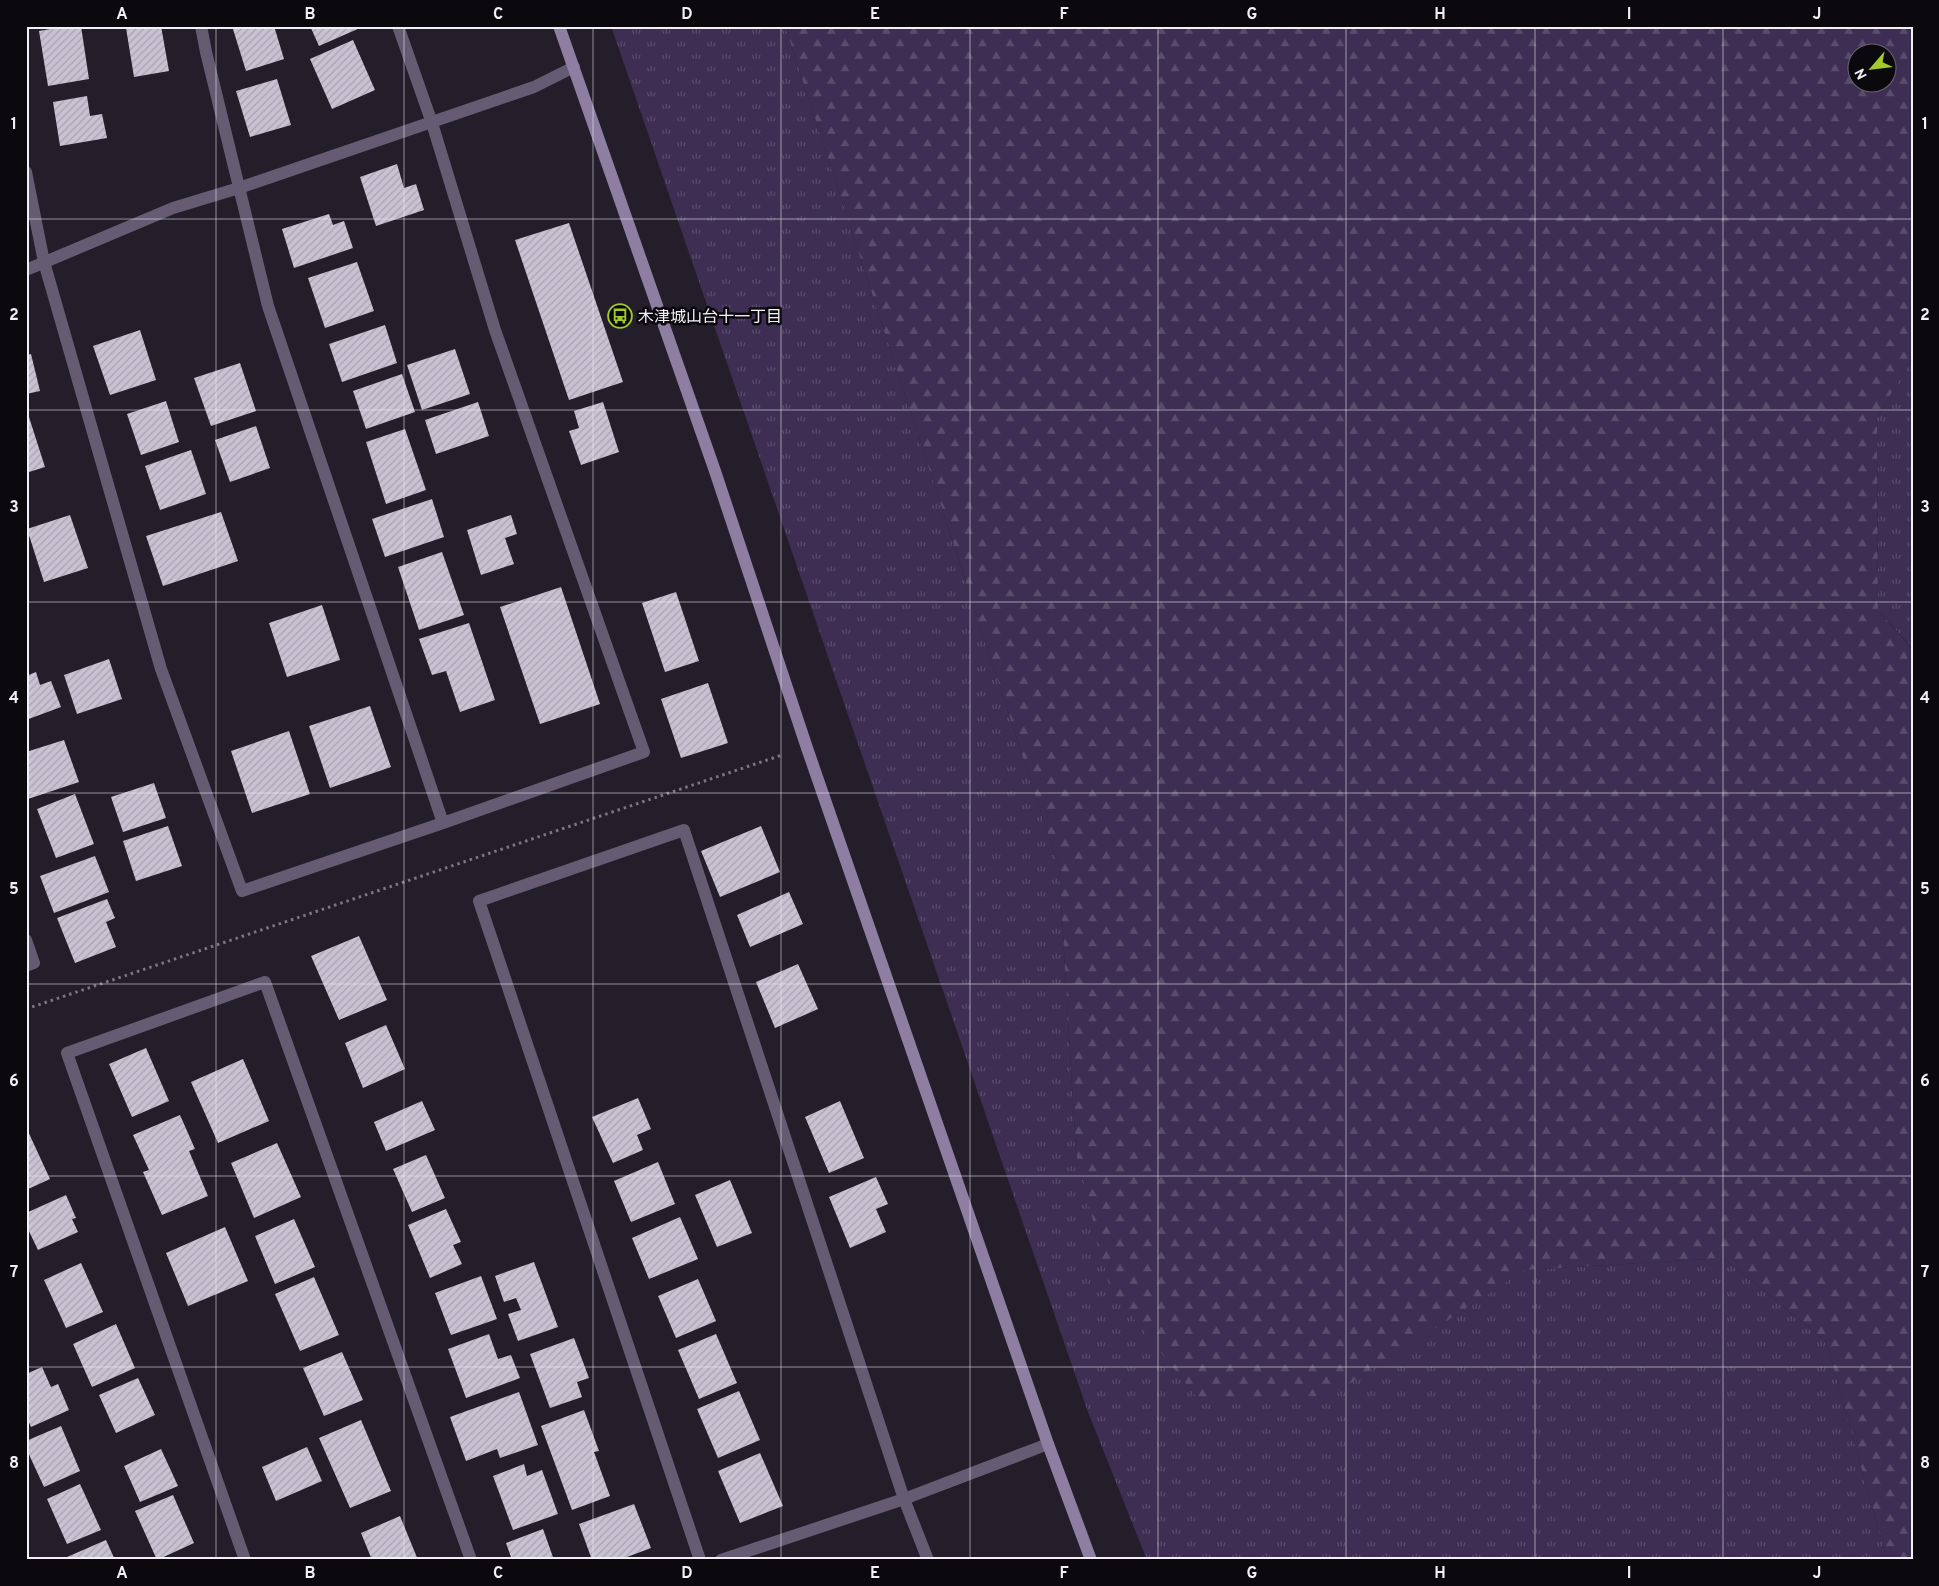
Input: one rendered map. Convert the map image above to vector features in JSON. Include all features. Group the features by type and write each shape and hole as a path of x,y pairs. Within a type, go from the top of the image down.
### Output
{"street":[{"path":"201,26 268,306 443,823"},
{"path":"26,172 44,262 161,669 242,891 644,752 496,330 432,123 398,26"},
{"path":"559,26 715,471 807,748 1048,1444 1091,1560"},
{"path":"26,270 173,208 239,188 432,123 534,87 574,67"},
{"path":"700,1560 479,901 684,830 904,1499 928,1560"},
{"path":"26,940 34,963 26,966"},
{"path":"245,1560 67,1053 265,982 471,1560"},
{"path":"721,1560 904,1499 1048,1444"}],"path":[{"path":"26,1009 746,766 807,748"}],"green space":[{"path":"611,26 785,26 1059,868 1076,1152 1331,1396 1524,1270 1723,1258 1826,1341 1887,1560 1147,1560 1088,1412"},
{"path":"785,26 1913,26 1913,356 1877,418 1878,610 1913,650 1913,1560 1887,1560 1826,1341 1723,1258 1525,1270 1331,1396 1199,1400 1110,1289 1076,1152 1059,868"},
{"path":"1913,356 1913,649 1878,610 1877,418"}],"building":[{"path":"68,26 81,26 89,79 48,86 39,31"},
{"path":"161,26 169,71 134,77 126,28"},
{"path":"232,26 274,26 284,59 246,71"},
{"path":"310,26 359,26 360,28 319,46"},
{"path":"353,40 375,90 332,109 310,59"},
{"path":"277,79 291,125 250,137 236,91"},
{"path":"87,96 90,116 102,114 107,138 60,146 53,102"},
{"path":"397,164 404,188 416,184 424,210 376,226 360,177"},
{"path":"329,214 333,225 344,221 353,248 294,268 282,229"},
{"path":"569,223 623,382 569,400 515,240"},
{"path":"357,262 374,311 325,328 308,278"},
{"path":"385,325 397,363 342,382 329,344"},
{"path":"140,330 156,380 110,395 93,346"},
{"path":"455,349 470,394 422,410 407,365"},
{"path":"31,354 40,391 26,394 26,355"},
{"path":"240,363 256,411 211,426 194,378"},
{"path":"402,374 415,412 366,429 353,391"},
{"path":"166,401 179,442 141,455 127,414"},
{"path":"478,402 489,436 436,454 425,420"},
{"path":"603,402 619,452 581,465 569,431 579,428 574,411"},
{"path":"28,414 45,467 26,473 26,415"},
{"path":"256,426 270,468 230,482 215,440"},
{"path":"405,429 426,490 386,504 366,442"},
{"path":"191,450 206,494 160,510 145,466"},
{"path":"432,499 444,537 385,557 372,519"},
{"path":"221,512 238,561 163,586 146,536"},
{"path":"70,515 88,568 44,582 27,529"},
{"path":"511,515 517,534 505,538 514,564 481,575 467,530"},
{"path":"442,552 464,615 419,630 398,567"},
{"path":"561,587 600,704 540,724 500,607"},
{"path":"676,592 699,661 665,672 642,603"},
{"path":"322,605 340,660 287,677 269,623"},
{"path":"469,623 495,700 460,712 446,671 432,675 419,639"},
{"path":"109,659 122,699 77,714 64,675"},
{"path":"36,672 40,685 51,681 61,707 26,720 26,676"},
{"path":"708,683 728,743 681,758 661,699"},
{"path":"370,706 391,767 330,788 309,726"},
{"path":"289,731 310,794 252,813 231,751"},
{"path":"64,740 79,782 28,799 26,752"},
{"path":"154,783 166,818 123,832 111,797"},
{"path":"75,794 94,844 56,858 37,809"},
{"path":"168,826 182,866 136,881 123,841"},
{"path":"761,826 780,872 720,897 701,851"},
{"path":"95,856 109,892 54,913 40,876"},
{"path":"789,892 803,924 750,947 737,915"},
{"path":"107,899 115,918 106,922 116,947 75,963 57,918"},
{"path":"359,936 387,1000 339,1020 311,956"},
{"path":"798,964 818,1009 775,1028 756,982"},
{"path":"386,1025 405,1069 363,1088 345,1043"},
{"path":"146,1048 169,1101 132,1117 109,1064"},
{"path":"243,1059 269,1121 218,1143 191,1082"},
{"path":"638,1098 651,1129 637,1135 643,1150 613,1163 592,1117"},
{"path":"422,1101 435,1130 386,1151 374,1122"},
{"path":"840,1101 864,1158 829,1173 805,1117"},
{"path":"180,1115 195,1149 189,1151 208,1196 162,1215 143,1172 149,1170 133,1135"},
{"path":"26,1127 50,1179 26,1190"},
{"path":"277,1143 301,1197 254,1218 231,1163"},
{"path":"426,1155 445,1198 412,1212 393,1169"},
{"path":"658,1162 675,1204 631,1222 614,1181"},
{"path":"876,1177 888,1204 876,1209 886,1232 850,1248 829,1197"},
{"path":"730,1180 752,1233 717,1247 695,1195"},
{"path":"66,1195 76,1218 72,1219 78,1232 38,1250 26,1225 26,1213"},
{"path":"446,1209 461,1242 453,1245 462,1264 430,1278 408,1225"},
{"path":"680,1217 698,1259 649,1279 632,1238"},
{"path":"294,1219 315,1267 275,1284 255,1236"},
{"path":"225,1227 248,1281 188,1306 166,1253"},
{"path":"534,1262 558,1327 518,1341 508,1314 521,1310 516,1298 504,1302 495,1276"},
{"path":"81,1263 103,1312 66,1328 44,1280"},
{"path":"481,1276 497,1319 451,1335 435,1293"},
{"path":"314,1277 339,1335 300,1351 275,1294"},
{"path":"698,1279 716,1321 676,1338 658,1296"},
{"path":"116,1324 135,1368 92,1387 73,1344"},
{"path":"489,1334 498,1359 511,1355 520,1378 466,1398 448,1349"},
{"path":"716,1334 737,1383 699,1399 678,1350"},
{"path":"574,1338 589,1378 577,1382 582,1397 550,1408 530,1354"},
{"path":"342,1352 363,1400 324,1416 303,1368"},
{"path":"42,1367 51,1387 58,1384 69,1410 31,1427 26,1416 26,1374"},
{"path":"138,1378 155,1415 116,1433 99,1395"},
{"path":"739,1391 760,1440 718,1458 697,1409"},
{"path":"519,1392 538,1445 500,1458 497,1449 466,1461 450,1417"},
{"path":"584,1410 599,1451 594,1452 610,1496 572,1510 541,1426"},
{"path":"361,1420 391,1491 350,1508 319,1438"},
{"path":"61,1426 80,1471 44,1487 26,1448 26,1441"},
{"path":"307,1447 322,1481 276,1501 262,1467"},
{"path":"161,1449 178,1486 140,1502 124,1466"},
{"path":"760,1453 783,1506 740,1523 718,1471"},
{"path":"524,1464 527,1476 542,1470 558,1514 513,1530 493,1476"},
{"path":"80,1484 101,1530 67,1544 47,1499"},
{"path":"173,1495 194,1543 157,1560 135,1511"},
{"path":"634,1504 651,1548 619,1560 592,1560 579,1524"},
{"path":"400,1516 418,1560 372,1560 361,1533"},
{"path":"543,1529 554,1560 512,1560 506,1543"},
{"path":"106,1540 115,1560 68,1560 67,1557"}],"place":[{"name":"木津城山台十一丁目","path":"620,316"}]}
